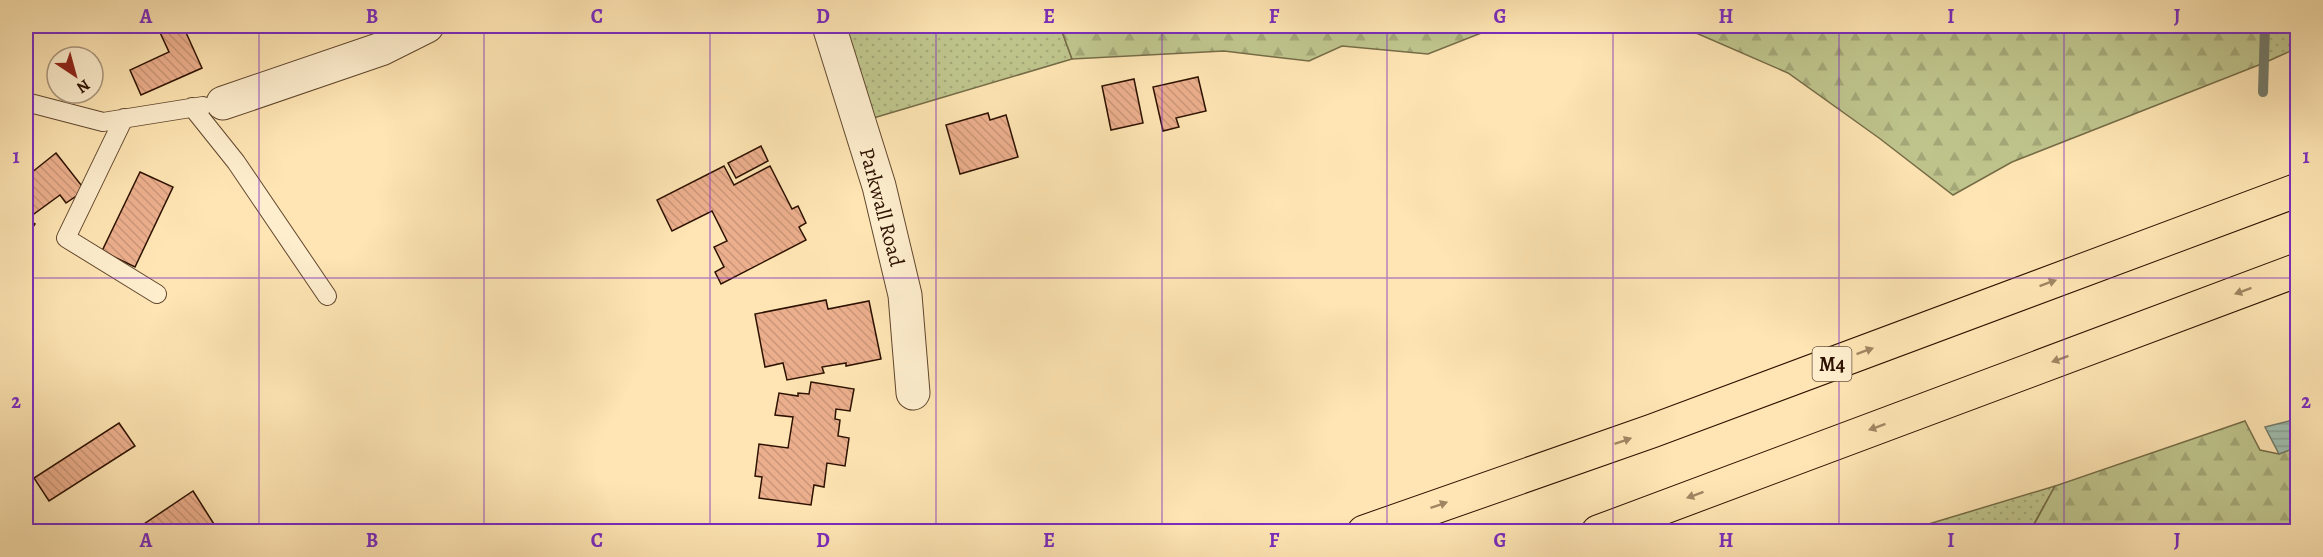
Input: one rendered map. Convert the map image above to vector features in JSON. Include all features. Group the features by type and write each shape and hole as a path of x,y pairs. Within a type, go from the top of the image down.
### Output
{"highway":[{"name":"M4","path":"1364,531 1652,431 2298,190"},
{"path":"1598,531 2298,270"}],"street":[{"path":"208,105 381,49 427,26"},
{"name":"Parkwall Road","path":"829,26 879,186 905,295 913,393"}],"lane":[{"path":"26,102 103,122 208,105 236,162 327,296"},
{"path":"124,118 66,238 157,294"}],"green space":[{"path":"843,26 1060,26 1072,59 870,119"},
{"path":"1060,26 1499,26 1428,54 1342,46 1309,61 1224,51 1072,59"},
{"path":"1680,26 2265,26 2264,63 2012,162 1953,195 1879,138 1788,73"},
{"path":"2265,26 2297,26 2297,48 2264,63"},
{"path":"2245,421 2260,450 2279,454 2297,447 2297,531 2030,532 2055,486"},
{"path":"2055,486 2030,531 1902,532"}],"shaded area":[{"path":"2297,419 2297,447 2279,454 2265,427"}],"building":[{"path":"157,26 183,26 202,68 141,95 130,70 169,52"},
{"path":"1198,77 1206,111 1176,118 1179,127 1163,131 1153,87"},
{"path":"1134,79 1143,123 1111,130 1102,86"},
{"path":"988,113 990,120 1006,115 1018,157 960,174 946,125"},
{"path":"761,146 768,161 736,178 728,163"},
{"path":"56,153 85,190 66,203 60,195 27,219 26,177"},
{"path":"724,166 734,185 770,166 792,209 798,206 806,223 799,227 806,240 721,284 715,272 724,267 714,247 727,241 712,211 672,231 657,200"},
{"path":"140,172 173,187 135,267 102,251"},
{"path":"26,218 35,224 26,237"},
{"path":"826,300 828,309 869,301 881,359 846,366 846,363 822,367 824,373 787,380 783,363 765,367 755,314"},
{"path":"811,382 854,389 850,411 836,409 835,419 840,420 838,436 849,438 845,466 827,463 824,487 814,485 811,505 759,498 762,477 755,476 759,444 788,448 793,417 775,415 779,393 798,396 798,393 809,394"},
{"path":"119,423 135,446 49,501 34,478"},
{"path":"193,491 219,532 132,532"}],"waterway":[{"path":"2263,92 2265,26"}]}
